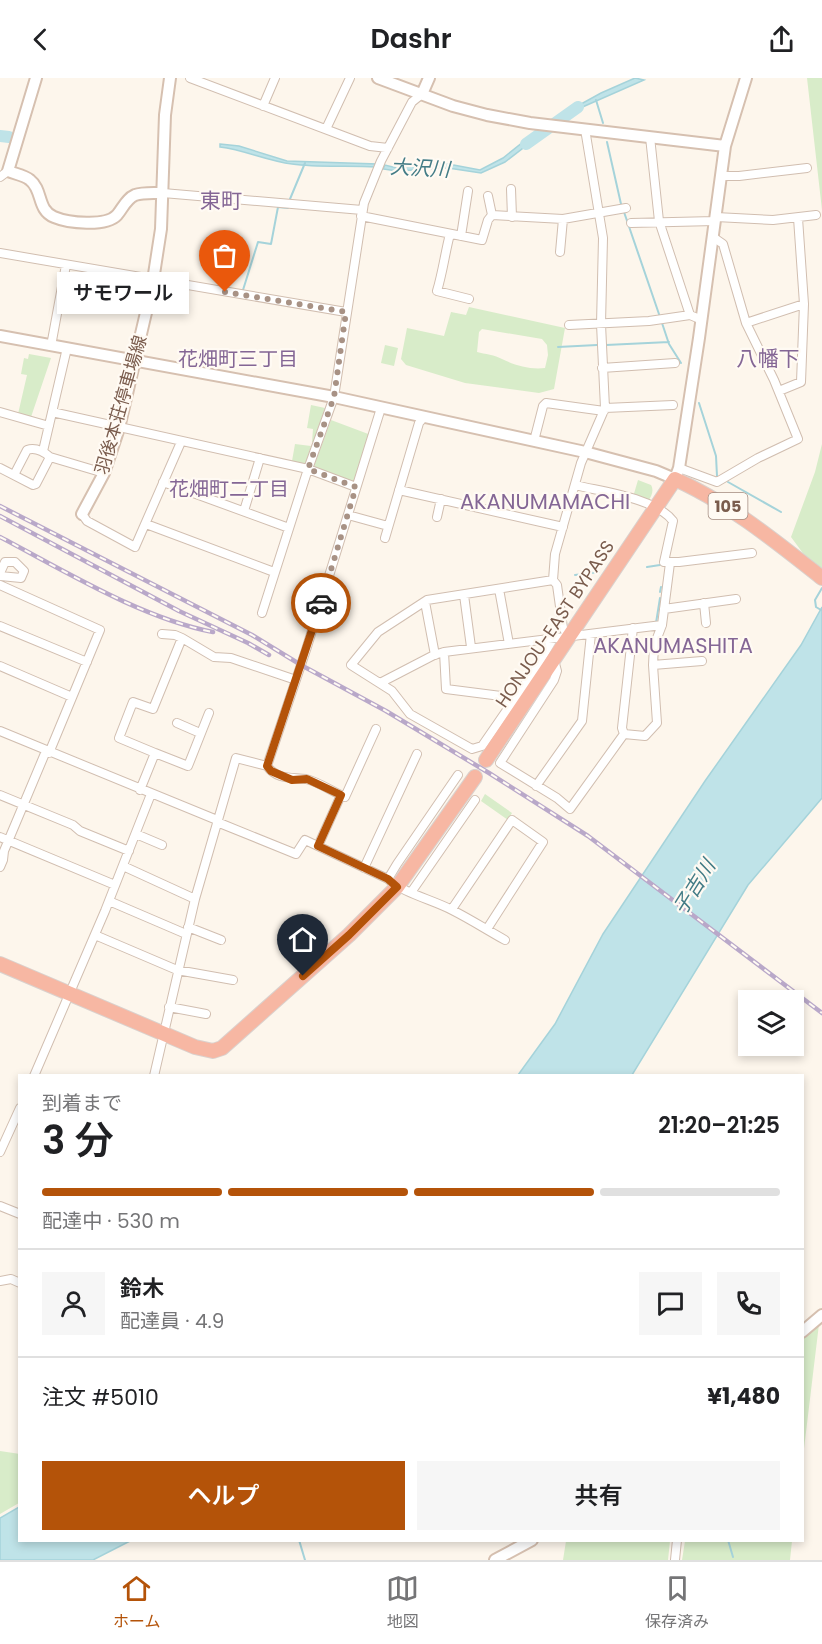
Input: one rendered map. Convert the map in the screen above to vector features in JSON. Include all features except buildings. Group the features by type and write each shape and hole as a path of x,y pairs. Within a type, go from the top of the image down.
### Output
{"highway":[{"name":"HONJOU-EAST BYPASS","path":"486,760 553,658 657,508 677,474"},
{"name":"105","path":"677,474 730,508 822,578"},
{"path":"0,964 205,1050 213,1051 222,1048 349,935 393,883 475,777"}],"street":[{"path":"36,78 4,174 30,180 35,186 42,206 48,214 57,219 95,223 112,220 127,200 135,195 163,193 361,213 482,240 488,220 492,215"},
{"name":"羽後本荘停車場線","path":"82,514 104,473 119,428 154,280 161,229 165,115 170,78"},
{"path":"190,78 370,146 388,148"},
{"path":"263,106 274,78"},
{"path":"326,129 350,78"},
{"path":"378,78 470,111 553,125 725,146"},
{"path":"262,613 308,469 334,397 361,213 379,165 412,102 422,94 429,78"},
{"path":"677,474 702,320 725,146 746,78"},
{"path":"568,636 563,628 556,585 553,580 555,554 585,452 605,409 602,368 603,238 585,129"},
{"path":"650,137 659,221 690,315"},
{"path":"721,176 807,168"},
{"path":"512,189 512,217"},
{"path":"461,236 468,191"},
{"path":"488,196 492,215"},
{"path":"492,215 563,219 626,208"},
{"path":"631,223 715,219 772,220 816,215"},
{"path":"779,391 801,382 804,304 798,218"},
{"path":"560,252 563,219"},
{"path":"450,234 437,291 469,299"},
{"path":"0,336 334,397 585,452 656,471 717,482 758,458 798,440 779,391 746,323 723,244 713,237"},
{"path":"0,253 346,312"},
{"path":"51,346 66,265"},
{"path":"746,323 804,304"},
{"path":"569,326 690,315 702,320"},
{"path":"43,451 67,348"},
{"path":"602,368 675,363"},
{"path":"534,441 543,406 546,403 605,409 673,405"},
{"path":"267,766 381,408"},
{"path":"0,412 49,426"},
{"path":"52,412 308,469 356,487"},
{"path":"385,538 419,423 424,417"},
{"path":"82,514 87,521 135,548 181,442"},
{"path":"14,475 27,450 35,449 43,451 50,457 104,473"},
{"path":"0,468 30,485 36,484 50,457"},
{"path":"244,512 260,458"},
{"path":"163,482 289,528"},
{"path":"575,485 657,508 668,514 673,521 664,562 752,553"},
{"path":"399,490 563,527"},
{"path":"437,517 441,499"},
{"path":"348,515 388,526"},
{"path":"146,524 274,572"},
{"path":"624,734 645,736 657,723 654,646 662,625 670,563"},
{"path":"553,580 425,602 378,632 351,665 392,692 410,714 472,749 482,746 553,639"},
{"path":"0,585 100,630 24,804 4,839 0,867"},
{"path":"499,589 509,644"},
{"path":"464,595 471,647"},
{"path":"664,609 736,599"},
{"path":"425,602 435,655"},
{"path":"704,603 706,623"},
{"path":"380,683 444,652 662,625"},
{"path":"0,626 87,662"},
{"path":"624,734 622,728 633,628"},
{"path":"162,634 175,635 214,657 231,658 296,680"},
{"path":"536,786 582,721 591,634"},
{"path":"182,639 153,709 133,702 119,738 188,766 209,713"},
{"path":"444,652 447,689 501,696 511,703"},
{"path":"553,658 557,671 554,680 500,763 570,809 624,734"},
{"path":"653,664 702,661"},
{"path":"0,666 72,697"},
{"path":"177,723 200,733"},
{"path":"154,1074 195,898 236,758 267,766 271,771 292,780 307,779 345,797 376,729"},
{"path":"0,731 296,854 305,840 452,909 505,940"},
{"path":"140,790 155,753"},
{"path":"364,868 417,754"},
{"path":"393,883 397,864 458,775"},
{"path":"35,1074 109,901 151,794"},
{"path":"0,795 129,851"},
{"path":"318,846 341,795"},
{"path":"412,891 475,800"},
{"path":"452,909 512,820 543,843 487,929"},
{"path":"136,834 162,846"},
{"path":"4,839 115,885"},
{"path":"123,866 195,898"},
{"path":"109,901 187,931 221,940"},
{"path":"94,935 177,970 233,980"},
{"path":"169,1007 206,1014"},
{"path":"0,1152 18,1112"},
{"path":"0,1206 18,1213"},
{"path":"0,1281 11,1279 18,1283"},
{"path":"804,1330 822,1315"},
{"path":"495,1560 528,1542"},
{"path":"675,1560 677,1542"}],"green space":[{"path":"807,78 822,78 822,210"},
{"path":"469,307 565,328 554,389 539,393 465,383 406,365 401,359 407,328 444,336 451,312 466,315","holes":["482,329 542,339 547,345 548,355 545,368 522,366 496,356 477,352 479,332"]},
{"path":"385,345 398,348 394,366 381,363"},
{"path":"29,354 51,358 31,417 18,414 27,375 21,374 24,358 28,359"},
{"path":"311,405 325,408 313,442 313,429 307,428"},
{"path":"331,420 371,435 355,481 351,482 316,470 314,466"},
{"path":"295,444 311,446 304,464 292,461"},
{"path":"822,444 822,570 805,556 791,537 815,472"},
{"path":"638,480 651,485 652,493 648,501 633,497"},
{"path":"485,794 512,813 508,820 481,801"},
{"path":"819,1324 804,1449 804,1338"},
{"path":"0,1451 18,1454 18,1504 0,1514"},
{"path":"566,1542 670,1542 668,1560 563,1560"},
{"path":"685,1542 792,1542 790,1560 682,1560"}],"water":[{"path":"635,78 644,80 578,109 569,116 561,115 601,93"},
{"path":"533,134 540,135 505,162 481,173 448,168 397,171 383,169 385,165 397,168 443,163 480,170 503,158"},
{"path":"220,144 239,146 287,161 377,164 376,167 292,164 220,147"},
{"name":"子吉川","path":"822,607 822,798 748,885 633,1074 519,1074 555,1024 603,934 705,781 801,645"},
{"path":"18,1508 18,1542 128,1542 93,1560 0,1560 0,1518"}],"waterway":[{"path":"596,100 603,123"},
{"name":"大沢川","path":"526,144 578,107"},
{"name":"大沢川","path":"0,136 9,137"},
{"path":"607,142 621,204"},
{"path":"290,199 305,163"},
{"path":"243,290 258,242 271,244 278,207 288,208"},
{"path":"624,212 660,317"},
{"path":"662,323 669,344 681,363"},
{"path":"606,345 669,342"},
{"path":"558,347 597,345"},
{"path":"699,403 716,456 717,476"},
{"path":"728,482 781,512"},
{"path":"647,567 660,565"},
{"path":"575,575 599,572"},
{"path":"660,592 661,587"},
{"path":"821,610 816,607 815,600 822,588"},
{"path":"656,623 660,598"},
{"path":"300,1542 305,1560"},
{"path":"729,1542 733,1557"}],"railway":[{"path":"0,506 252,635 489,773 588,836 822,1013"},
{"path":"0,516 179,611 269,655"},
{"path":"0,537 131,605 158,616 213,632"}],"way so far":[{"path":"225,292 346,312 334,397 308,469 356,487 321,603"}],"place":[{"name":"サモワール","path":"225,292"}],"district":[{"name":"東町","path":"221,201"},
{"name":"花畑町三丁目","path":"238,359"},
{"name":"八幡下","path":"768,359"},
{"name":"花畑町二丁目","path":"229,489"},
{"name":"AKANUMAMACHI","path":"545,502"},
{"name":"AKANUMASHITA","path":"673,646"}],"route":[{"path":"303,976 349,935 397,887 388,879 318,846 341,795 307,779 292,780 271,771 267,766 321,603"}]}
